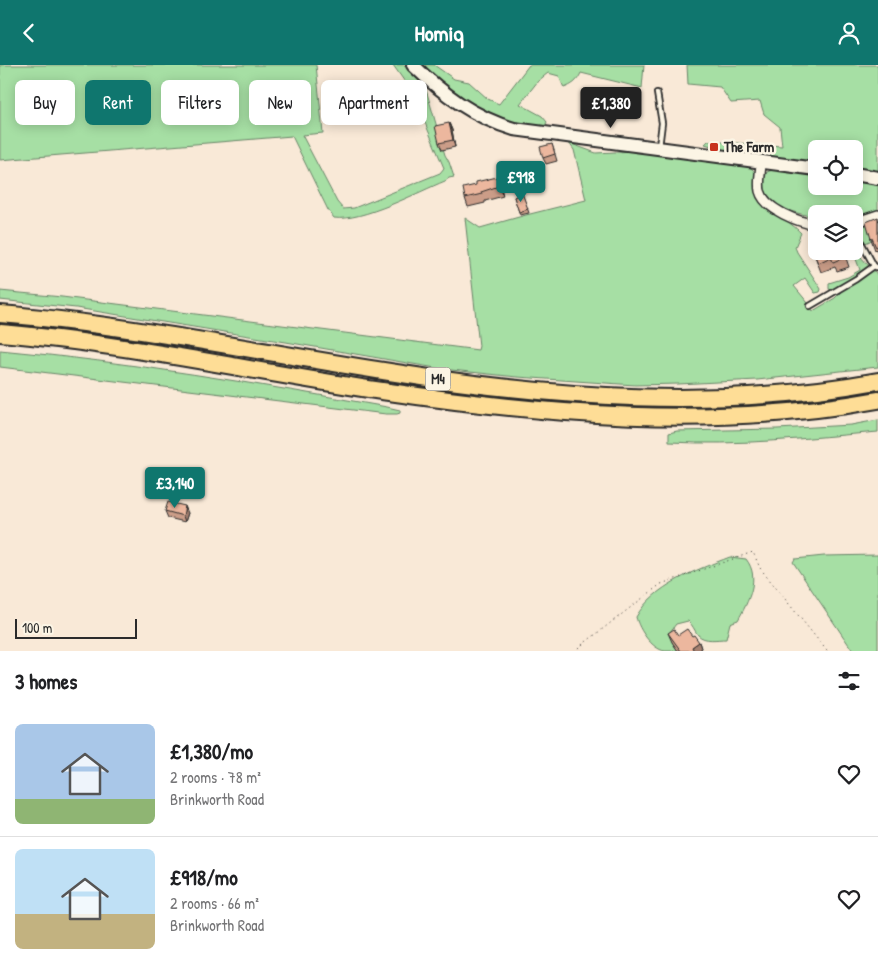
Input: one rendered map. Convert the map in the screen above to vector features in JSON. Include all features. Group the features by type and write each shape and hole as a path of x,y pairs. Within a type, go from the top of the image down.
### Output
{"highway":[{"name":"M4","path":"0,314 132,330 398,373 537,391 634,397 708,397 830,389 878,381"},
{"name":"M4","path":"0,333 144,351 383,391 533,409 608,415 651,417 741,416 878,401"}],"main road":[{"path":"413,65 448,97 472,113 502,126 530,132 808,168"},
{"path":"863,176 878,178"}],"street":[{"path":"761,162 760,190 765,201 781,212 808,223"},
{"path":"863,220 878,215"}],"lane":[{"path":"657,93 662,123 658,149"},
{"path":"810,307 876,267 863,245"}],"path":[{"path":"574,651 661,584 753,552 760,568 827,651"}],"green space":[{"path":"0,65 316,65 323,133 302,135 337,202 343,209 354,208 440,173 444,168 426,125 427,93 445,155 454,177 374,211 346,218 334,218 328,210 292,136 0,160"},
{"path":"393,65 406,65 420,80 404,80"},
{"path":"420,65 434,65 454,79 469,82 488,99 499,104 529,65 644,65 642,88 581,73 574,83 564,88 559,76 548,73 538,81 520,104 542,116 547,122 544,128 510,123 458,98"},
{"path":"687,65 878,65 878,171 863,169 863,140 808,140 808,162 738,154 705,144 708,141 782,146 780,127 764,114 760,101 731,103 720,87 688,84"},
{"path":"569,143 596,153 634,151 747,166 752,169 755,172 760,201 801,233 795,247 821,289 820,292 815,293 805,278 794,286 813,311 835,298 844,289 829,289 829,283 848,277 860,270 856,260 863,260 878,276 878,367 757,380 678,384 635,385 517,377 442,369 76,308 0,300 0,291 62,297 478,350 465,218 480,228 586,200 574,150"},
{"path":"775,169 808,174 808,195 863,195 863,181 878,183 878,212 863,216 863,205 808,205 808,215 797,213 777,205 770,199 765,192 764,183 767,172"},
{"path":"868,223 872,238 863,244 863,224"},
{"path":"0,350 194,374 387,407 400,410 400,413 386,414 0,367"},
{"path":"878,420 878,432 748,442 669,442 669,433 677,431 851,425"},
{"path":"878,555 878,651 853,651 793,562 795,559 824,556"},
{"path":"730,557 746,559 750,566 753,582 746,606 738,620 730,623 726,639 704,639 698,635 688,621 676,624 670,632 672,642 678,651 665,651 655,647 643,633 636,617 644,606 665,587 677,580"}],"building":[{"path":"449,123 453,140 439,143 435,126"},
{"path":"552,144 555,154 543,158 540,147"},
{"path":"529,162 532,164 538,162 541,171 516,178 513,170 526,166"},
{"path":"510,168 513,178 506,180 503,170"},
{"path":"497,177 499,186 481,192 482,194 465,198 463,188 476,185 476,182"},
{"path":"522,193 528,209 519,212 514,197"},
{"path":"878,217 878,246 876,247 871,239 866,222"},
{"path":"168,502 185,506 183,516 165,511"},
{"path":"674,629 678,635 687,629 692,636 694,635 699,642 692,647 694,651 681,651 668,633"}],"place":[{"name":"The Farm","path":"714,147"}]}
